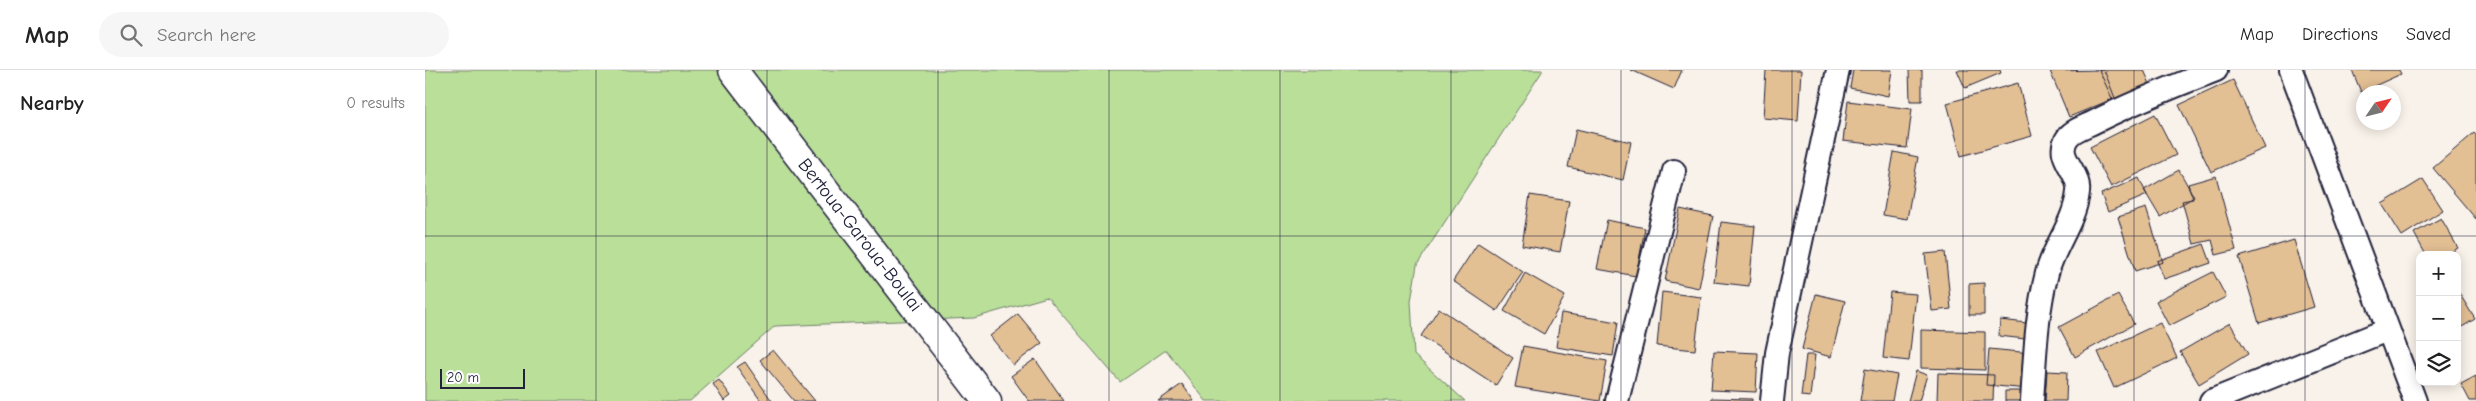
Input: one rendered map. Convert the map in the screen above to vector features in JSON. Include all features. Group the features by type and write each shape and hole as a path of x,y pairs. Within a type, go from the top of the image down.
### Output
{"highway":[{"name":"Bertoua-Garoua-Boulai","path":"733,70 983,400"}],"street":[{"path":"1772,401 1777,353 1838,70"},
{"path":"2032,401 2037,325 2047,272 2071,218 2079,192 2077,179 2063,154 2063,144 2069,134 2104,117 2150,95 2216,70"},
{"path":"2291,70 2415,401"},
{"path":"1617,401 1674,171"},
{"path":"2211,401 2387,330"}],"green space":[{"path":"425,70 1543,70 1417,265 1411,301 1414,355 1465,401 1206,401 1166,350 1120,382 1047,297 974,318 775,326 690,401 425,401"}],"building":[{"path":"1631,70 1682,70 1674,89"},
{"path":"1766,70 1801,70 1798,121 1763,118"},
{"path":"1853,70 1892,70 1888,96 1850,88"},
{"path":"1909,70 1922,70 1922,101 1910,101"},
{"path":"1957,70 2000,70 2001,73 1965,88"},
{"path":"2099,70 2144,70 2153,91 2116,107"},
{"path":"2104,70 2115,98 2069,117 2050,71"},
{"path":"2352,70 2399,70 2401,74 2377,85 2358,85"},
{"path":"2233,80 2265,148 2211,172 2179,105"},
{"path":"2018,83 2032,136 1961,156 1947,103"},
{"path":"1848,101 1912,109 1907,148 1843,141"},
{"path":"2155,114 2176,155 2111,187 2090,147"},
{"path":"1576,129 1631,142 1623,180 1568,167"},
{"path":"2474,133 2476,135 2476,219 2433,168"},
{"path":"1894,152 1918,157 1907,219 1883,215"},
{"path":"2179,170 2194,197 2160,217 2144,190"},
{"path":"2216,176 2236,250 2216,255 2212,240 2194,244 2182,201 2193,199 2188,184"},
{"path":"2139,178 2147,195 2108,212 2101,194"},
{"path":"2423,179 2443,210 2402,236 2382,204"},
{"path":"1530,195 1569,201 1560,252 1522,245"},
{"path":"2146,208 2163,262 2135,271 2118,217"},
{"path":"1680,209 1713,216 1699,288 1665,281"},
{"path":"2441,218 2458,248 2453,251 2424,251 2414,233"},
{"path":"1607,220 1645,228 1636,276 1597,269"},
{"path":"1721,222 1755,226 1749,286 1714,282"},
{"path":"2294,240 2314,307 2259,323 2239,257"},
{"path":"1478,243 1523,272 1497,311 1453,281"},
{"path":"2204,244 2211,263 2164,279 2157,261"},
{"path":"1945,252 1951,309 1932,311 1925,254"},
{"path":"2213,272 2226,297 2169,326 2156,301"},
{"path":"1525,273 1565,296 1544,334 1504,311"},
{"path":"1984,283 1984,315 1969,315 1969,284"},
{"path":"1662,292 1701,297 1695,350 1657,346"},
{"path":"1890,292 1916,294 1909,361 1883,358"},
{"path":"1816,294 1845,301 1831,357 1802,349"},
{"path":"2118,295 2134,324 2075,357 2059,327"},
{"path":"2461,296 2475,319 2461,328"},
{"path":"1439,308 1513,358 1496,385 1421,336"},
{"path":"1561,313 1618,322 1613,356 1556,347"},
{"path":"1018,314 1042,343 1013,365 990,336"},
{"path":"2000,320 2027,323 2025,339 1999,336"},
{"path":"2160,323 2177,358 2114,388 2098,352"},
{"path":"2230,323 2248,354 2199,384 2180,352"},
{"path":"1921,330 1985,332 1985,370 1921,368"},
{"path":"1523,346 1607,361 1600,401 1515,387"},
{"path":"1989,349 2031,353 2028,389 1986,385"},
{"path":"773,350 815,401 794,401 760,360"},
{"path":"1714,351 1758,353 1756,392 1711,390"},
{"path":"1806,355 1815,355 1810,397 1801,396"},
{"path":"1035,359 1064,401 1029,401 1011,376"},
{"path":"745,362 772,401 761,401 737,367"},
{"path":"1865,369 1897,375 1892,401 1860,401"},
{"path":"1916,371 1927,375 1919,401 1908,401"},
{"path":"2047,371 2067,372 2066,401 2045,401"},
{"path":"1938,373 1994,375 1993,401 1937,401"},
{"path":"2476,376 2476,401 2470,401 2461,384"},
{"path":"719,380 731,396 724,401 713,384"},
{"path":"1182,384 1194,401 1158,401"},
{"path":"2005,391 2021,391 2021,401 2005,401"},
{"path":"1711,398 1752,399 1752,401 1711,401"}]}
